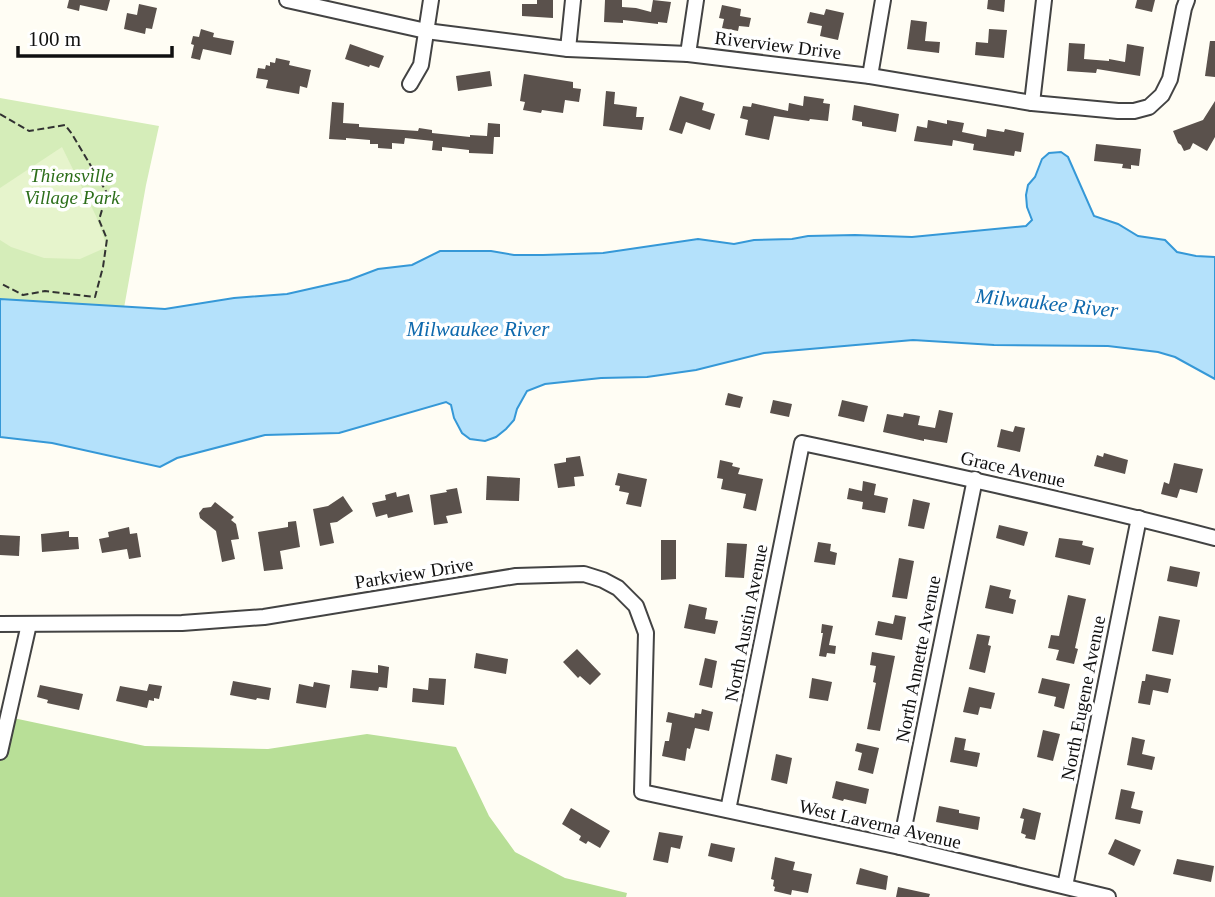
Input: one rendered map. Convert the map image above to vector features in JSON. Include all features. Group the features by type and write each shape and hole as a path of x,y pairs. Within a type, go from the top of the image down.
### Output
{"street":[{"name":"Riverview Drive","path":"287,0 426,31 568,49 688,54 870,76 1032,103 1118,111 1149,107 1162,95 1170,79 1187,0"},
{"path":"410,84 421,65 431,0"},
{"path":"568,49 573,0"},
{"path":"688,54 696,0"},
{"path":"870,76 883,0"},
{"path":"1032,103 1044,0"},
{"name":"Grace Avenue","path":"802,443 975,480 1215,538"},
{"name":"North Austin Avenue","path":"728,810 802,443"},
{"name":"North Annette Avenue","path":"900,847 975,480"},
{"name":"North Eugene Avenue","path":"1065,886 1139,518"},
{"name":"Parkview Drive","path":"0,624 182,623 264,617 516,576 584,574 618,588 636,606 646,633 642,792"},
{"path":"0,752 29,624"},
{"name":"West Laverna Avenue","path":"642,792 900,847 1108,897"}],"path":[{"path":"0,114 29,131 65,124 107,193 99,220 107,239 95,297 45,291 23,295 0,283"}],"green space":[{"name":"Thiensville Village Park","path":"0,98 159,126 124,308 0,299"},
{"path":"62,147 96,216 107,247 80,259 44,258 11,247 0,240 0,188"},
{"path":"8,718 145,746 268,749 367,734 456,747 489,816 515,852 565,878 627,893 626,897 0,897 0,754"}],"water":[{"name":"Milwaukee River","path":"1061,152 1068,157 1094,216 1118,224 1138,236 1165,240 1177,252 1215,257 1215,379 1175,357 1158,352 1108,346 994,345 913,340 764,353 696,370 647,377 601,378 545,384 527,391 514,420 496,437 485,441 470,439 462,433 451,405 446,402 339,433 265,435 177,458 160,467 52,443 0,437 0,299 165,309 234,298 287,294 349,280 378,269 412,265 440,251 491,251 514,255 603,253 698,239 734,244 808,236 912,237 1026,226 1032,220 1027,207 1028,185 1035,177 1042,159 1049,153"}],"building":[{"path":"69,0 110,0 107,11 80,5 79,11 67,8"},
{"path":"537,0 553,0 553,18 522,16 522,4 537,4"},
{"path":"605,0 622,0 622,7 651,12 653,0 671,2 667,23 623,20 623,23 604,22"},
{"path":"988,0 1005,0 1004,12 987,9"},
{"path":"1137,0 1155,0 1152,12 1135,8"},
{"path":"139,4 157,8 152,29 146,28 145,34 124,29 127,13 137,15"},
{"path":"722,5 741,9 740,16 751,18 749,27 739,26 738,31 722,28 724,19 719,18"},
{"path":"826,9 844,13 838,40 820,36 822,26 807,23 810,12 824,15"},
{"path":"911,20 927,22 925,41 940,42 939,53 907,49"},
{"path":"201,29 214,33 213,37 234,41 231,55 203,49 200,60 191,58 193,36 199,37"},
{"path":"989,29 1007,30 1004,58 975,55 976,42 988,43"},
{"path":"1210,41 1215,41 1215,77 1205,76"},
{"path":"1069,43 1085,44 1084,59 1125,62 1127,44 1144,47 1140,76 1097,69 1096,73 1067,71"},
{"path":"350,44 384,56 379,68 345,59"},
{"path":"276,58 290,61 289,65 311,70 307,88 300,86 299,94 266,88 268,80 256,78 258,68 265,69 266,65 270,66 270,62 275,63"},
{"path":"490,71 492,86 458,91 456,76"},
{"path":"524,74 573,82 573,88 581,89 579,102 565,100 563,113 523,110 525,102 520,101"},
{"path":"606,91 615,92 614,104 637,107 636,117 644,117 642,130 603,126"},
{"path":"680,96 704,103 702,110 715,114 710,130 686,122 682,134 669,130"},
{"path":"804,96 824,99 823,103 830,104 828,121 774,116 769,140 745,135 748,120 740,118 743,106 751,107 752,103 788,111 789,103 803,106"},
{"path":"1215,101 1215,137 1207,151 1193,143 1190,149 1184,151 1173,131 1203,120"},
{"path":"332,102 344,103 343,123 359,124 359,127 418,131 419,128 432,130 432,133 470,137 487,136 488,123 500,124 500,137 494,137 493,154 469,153 469,150 442,147 442,151 432,150 433,141 405,138 404,144 392,143 392,149 378,148 378,144 370,144 370,140 329,139"},
{"path":"854,105 899,114 896,132 862,126 862,122 852,120"},
{"path":"928,120 947,124 947,120 964,123 962,132 986,137 987,129 1024,133 1021,152 1015,151 1014,156 973,150 974,144 953,140 952,146 914,141 917,126 927,128"},
{"path":"1096,144 1141,149 1139,166 1122,168 1123,164 1094,161"},
{"path":"728,393 743,397 740,408 725,405"},
{"path":"773,400 792,404 789,417 770,413"},
{"path":"842,400 868,406 864,422 838,416"},
{"path":"939,410 953,413 947,443 883,432 887,414 920,416 918,425 935,428"},
{"path":"1015,426 1025,428 1020,452 997,447 1001,429 1013,432"},
{"path":"1104,453 1128,460 1125,474 1094,466 1097,455 1103,457"},
{"path":"580,456 584,476 574,477 575,486 558,488 554,464 566,462 566,458"},
{"path":"720,460 740,468 738,474 763,479 756,511 743,508 746,494 721,489 723,479 717,478"},
{"path":"1174,463 1203,469 1197,493 1180,489 1177,498 1161,494 1164,482 1169,484"},
{"path":"618,473 647,479 641,507 626,504 629,493 619,491 620,486 615,485"},
{"path":"487,476 520,478 519,501 486,500"},
{"path":"863,481 876,484 874,495 888,498 885,513 862,509 863,502 847,499 849,488 862,491"},
{"path":"457,488 462,513 446,516 448,523 434,525 430,495"},
{"path":"396,492 397,497 409,494 413,512 388,518 387,514 376,517 372,503 386,500 385,495"},
{"path":"343,496 353,511 337,522 330,523 334,543 320,546 313,509 328,506"},
{"path":"913,499 930,503 924,529 908,526"},
{"path":"215,502 234,517 231,520 236,524 239,539 231,540 235,559 222,562 216,531 200,518 199,513"},
{"path":"296,521 300,547 280,551 283,569 264,571 258,532 288,527 288,522"},
{"path":"999,525 1028,532 1024,546 996,538"},
{"path":"129,527 130,534 137,533 141,557 129,559 127,549 102,553 99,539 109,537 108,532"},
{"path":"69,531 69,537 78,537 79,549 42,552 41,534"},
{"path":"0,535 20,536 19,556 0,555"},
{"path":"1059,538 1083,541 1082,545 1094,548 1090,565 1055,557"},
{"path":"661,540 676,540 676,579 661,580"},
{"path":"818,542 831,544 830,551 837,553 835,565 814,562"},
{"path":"727,543 747,544 744,578 725,577"},
{"path":"899,558 914,561 907,599 892,597"},
{"path":"1170,566 1200,572 1197,587 1167,581"},
{"path":"990,585 1011,590 1009,598 1016,600 1013,614 985,608"},
{"path":"1068,595 1086,599 1074,664 1056,660 1059,650 1048,648 1051,635 1059,636"},
{"path":"689,604 707,608 705,619 718,621 715,634 684,628"},
{"path":"895,615 906,617 902,640 875,635 878,621 893,624"},
{"path":"1159,616 1180,620 1173,655 1152,651"},
{"path":"822,624 833,626 829,645 836,646 835,654 827,653 826,657 819,656"},
{"path":"977,634 990,636 988,645 991,646 985,673 969,669"},
{"path":"577,649 601,674 590,685 580,676 578,678 563,662"},
{"path":"872,652 895,656 880,731 867,729 876,683 873,682 876,666 870,665"},
{"path":"476,653 508,659 506,674 474,668"},
{"path":"705,658 717,661 712,688 699,685"},
{"path":"378,665 389,667 387,688 379,687 378,691 350,688 352,670 378,673"},
{"path":"1146,674 1171,679 1168,693 1153,690 1150,705 1138,703"},
{"path":"429,678 446,679 444,705 412,702 413,688 428,690"},
{"path":"812,678 832,682 828,701 809,698"},
{"path":"1042,678 1070,684 1064,709 1054,706 1056,697 1038,693"},
{"path":"233,681 271,688 269,700 230,695"},
{"path":"314,682 330,685 326,708 296,703 299,684 313,687"},
{"path":"149,684 162,686 159,699 149,700 147,708 116,701 120,686 147,691"},
{"path":"40,685 83,694 79,710 47,703 48,700 37,697"},
{"path":"969,687 995,693 991,709 980,707 978,715 963,712"},
{"path":"702,709 713,712 709,731 695,728 685,761 662,756 665,741 669,741 672,723 666,722 668,712 694,718 695,713 701,714"},
{"path":"1043,730 1060,734 1053,761 1037,757"},
{"path":"955,737 966,739 964,750 980,753 977,767 950,762"},
{"path":"1132,737 1145,740 1142,754 1155,757 1152,770 1127,765"},
{"path":"857,743 879,748 873,774 858,770 862,753 855,751"},
{"path":"776,754 792,758 787,784 771,780"},
{"path":"836,781 869,789 866,804 832,798"},
{"path":"1121,789 1135,792 1131,808 1143,811 1140,824 1115,819"},
{"path":"939,806 980,817 978,830 936,822"},
{"path":"571,808 610,831 600,848 588,841 586,844 579,840 581,836 562,824"},
{"path":"1023,808 1041,813 1035,840 1025,838 1026,835 1021,833 1024,819 1020,818"},
{"path":"659,832 683,836 680,849 671,847 668,863 653,860"},
{"path":"1115,839 1141,850 1134,866 1108,854"},
{"path":"711,843 735,848 732,862 708,856"},
{"path":"775,857 795,862 793,870 812,874 808,893 792,890 791,895 774,891 774,880 771,879"},
{"path":"1177,859 1214,866 1211,882 1173,874"},
{"path":"860,868 888,876 886,890 856,884"},
{"path":"898,887 930,894 929,897 896,897"}]}
